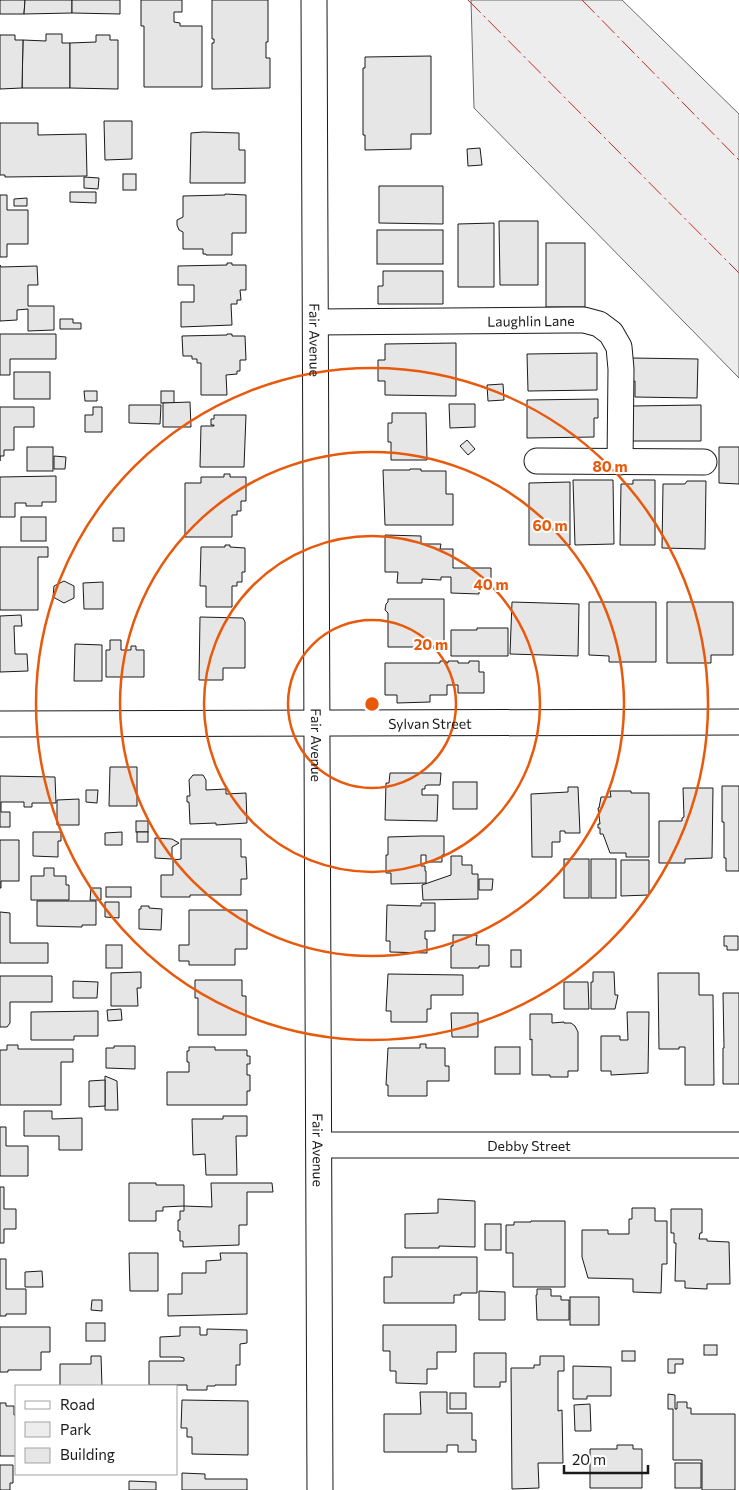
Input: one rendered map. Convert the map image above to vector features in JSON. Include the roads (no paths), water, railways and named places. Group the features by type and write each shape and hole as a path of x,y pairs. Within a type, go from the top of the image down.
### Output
{"street":[{"name":"Fair Avenue","path":"314,0 320,1490"},
{"name":"Laughlin Lane","path":"316,322 584,320 599,324 611,333 619,347 621,369 620,462"},
{"path":"537,461 704,462"},
{"name":"Sylvan Street","path":"0,724 739,722"},
{"name":"Debby Street","path":"319,1145 739,1145"}]}
